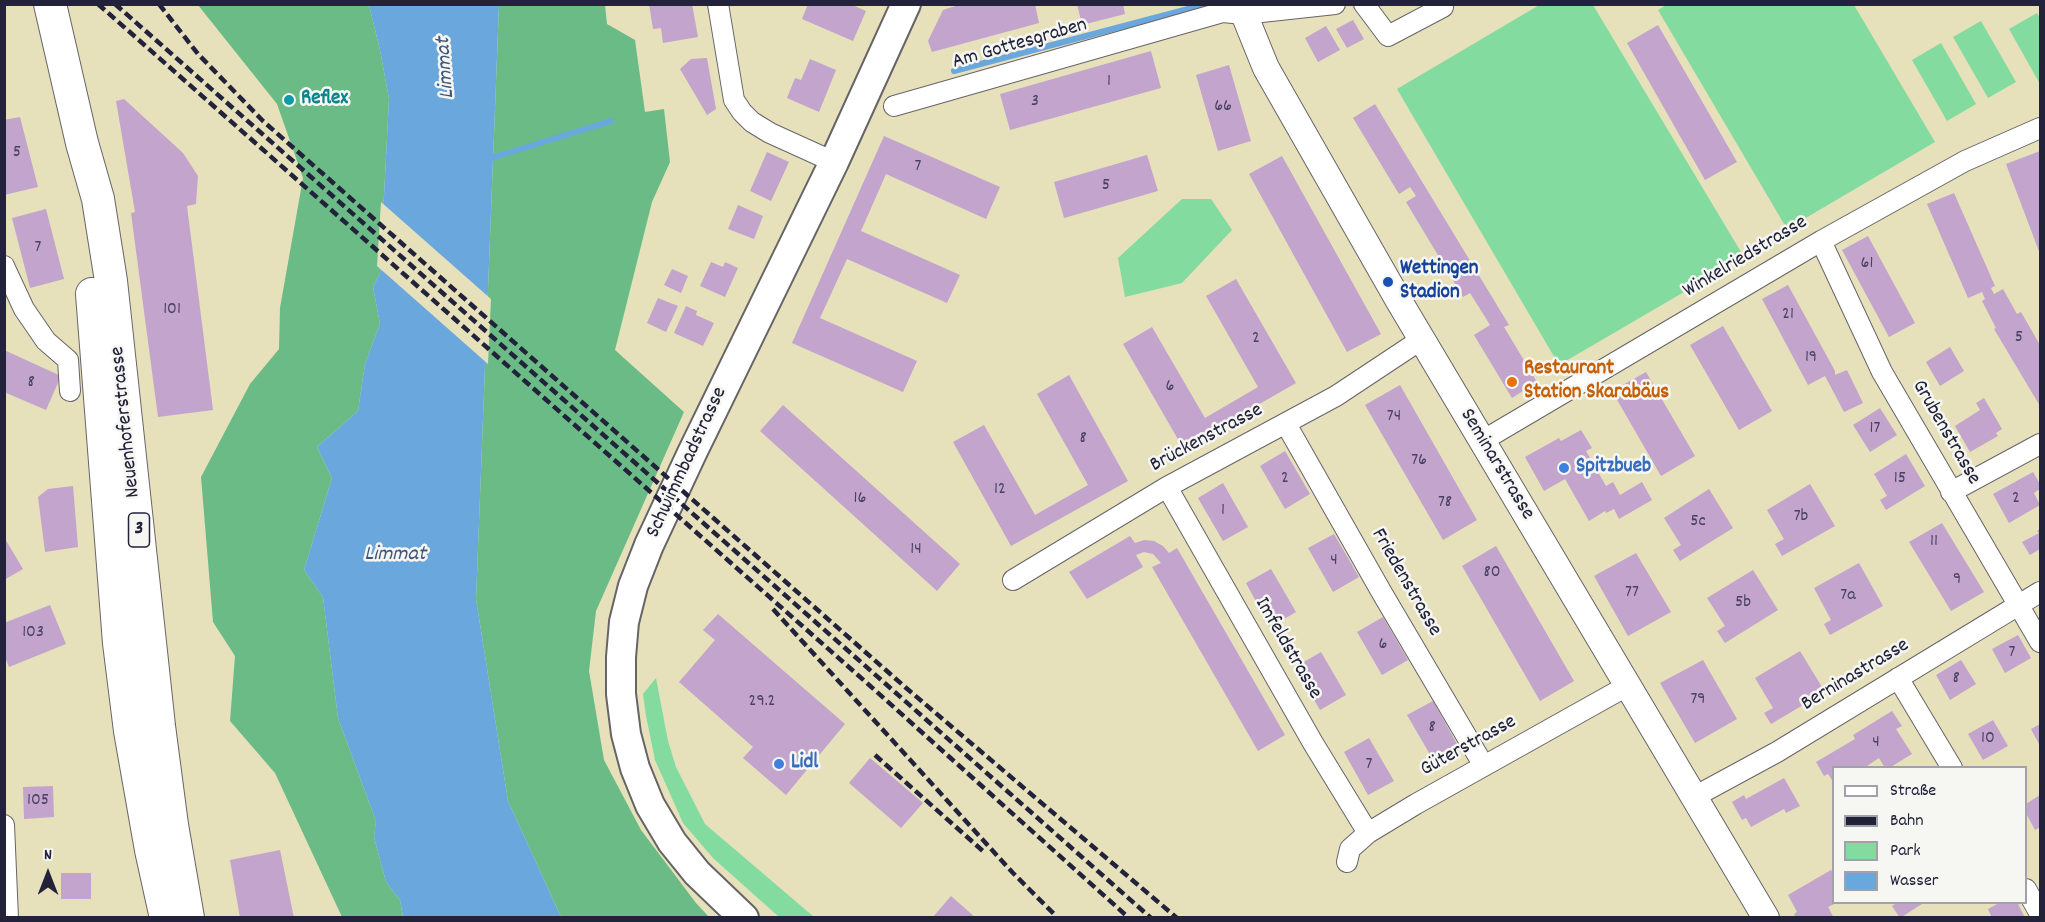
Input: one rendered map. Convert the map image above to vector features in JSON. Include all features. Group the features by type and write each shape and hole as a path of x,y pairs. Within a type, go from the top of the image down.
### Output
{"main road":[{"name":"Neuenhoferstrasse","path":"50,4 82,143 98,199 111,281 159,726 172,825 188,918"},
{"name":"Schwimmbadstrasse","path":"744,918 698,873 672,842 650,805 635,768 626,734 621,694 624,622 633,586 649,545 834,162 906,4"},
{"name":"Neuenhoferstrasse","path":"82,143 82,201 91,278 119,642 134,753 166,918"}],"street":[{"path":"718,4 734,99 742,112 752,122 770,133 834,162"},
{"name":"Am Gottesgraben","path":"894,106 1223,12 1335,4"},
{"path":"1364,4 1388,36 1443,7"},
{"name":"Seminarstrasse","path":"1241,9 1266,68 1422,339 1766,918"},
{"name":"Winkelriedstrasse","path":"1482,441 1821,241 1965,161 2040,128"},
{"name":"Grubenstrasse","path":"1821,241 1882,372 2040,642"},
{"path":"4,266 24,309 46,341 68,360 70,391"},
{"name":"Brückenstrasse","path":"1013,580 1167,487 1336,396 1422,339"},
{"name":"Friedenstrasse","path":"1286,424 1484,766"},
{"path":"1952,492 2040,444"},
{"name":"Imfeldstrasse","path":"1167,487 1313,743 1368,833"},
{"name":"Berninastrasse","path":"1694,797 1777,752 2040,592"},
{"path":"1898,678 1951,766"},
{"name":"Güterstrasse","path":"1347,862 1350,849 1368,833 1627,686"},
{"path":"4,825 8,918"},
{"path":"2027,892 2040,914"}],"green space":[{"path":"1541,4 1593,5 1744,257 1559,365 1397,89"},
{"path":"1668,4 1854,5 1935,142 1787,229 1658,10"},
{"path":"198,5 369,5 380,50 389,99 380,273 373,287 380,324 365,364 358,411 317,447 332,478 304,570 323,597 338,718 376,821 374,837 386,882 400,900 403,917 342,917 275,773 230,721 235,656 213,622 201,477 250,384 279,349 280,308 303,178 277,104"},
{"path":"499,5 605,5 607,24 635,40 645,112 664,109 670,162 652,202 615,350 684,412 596,611 589,671 604,760 641,830 709,917 561,917 508,801 476,599"},
{"path":"2037,13 2040,18 2040,84 2009,29"},
{"path":"1981,21 2016,82 1988,98 1953,37"},
{"path":"1941,43 1976,104 1947,121 1912,60"},
{"path":"1182,199 1211,199 1232,230 1182,283 1125,297 1118,258"},
{"path":"656,678 668,741 676,767 705,824 814,917 779,917 713,858 683,823 655,760 646,716 643,694"}],"water":[{"name":"Limmat","path":"369,5 499,5 476,599 508,801 561,917 403,917 400,900 386,882 374,837 376,821 338,718 323,597 304,570 332,478 317,447 358,411 365,364 380,324 373,287 380,273 389,99"}],"pier":[{"path":"381,202 491,299 488,364 377,266"}],"building":[{"path":"649,4 692,4 698,37 663,43 661,28 653,29"},
{"path":"808,4 818,6 819,4 850,4 866,11 853,41 802,19"},
{"path":"962,4 1035,4 1039,23 932,52 928,41 943,10"},
{"path":"1077,4 1123,4 1125,14 1082,25"},
{"path":"1353,20 1364,39 1347,48 1336,29"},
{"path":"1658,25 1737,162 1705,180 1627,43"},
{"path":"1326,26 1340,50 1318,62 1305,38"},
{"path":"1151,51 1161,88 1010,130 1000,94"},
{"path":"707,58 716,109 707,115 680,69 691,59"},
{"path":"810,59 836,70 819,112 787,98 795,78 801,80"},
{"path":"1229,65 1251,141 1218,151 1196,75"},
{"path":"124,99 183,153 198,176 196,204 187,206 213,410 158,417 131,213 135,212 116,101"},
{"path":"1375,104 1509,325 1504,327 1537,382 1512,398 1474,335 1490,325 1470,293 1463,297 1406,202 1416,196 1410,187 1399,194 1353,118"},
{"path":"20,117 38,187 4,195 4,120"},
{"path":"884,136 1000,187 986,219 886,174 861,231 960,275 947,303 847,259 820,318 917,361 903,392 792,343"},
{"path":"2040,151 2040,254 2006,164"},
{"path":"767,152 789,162 771,201 750,191"},
{"path":"1147,155 1158,191 1064,218 1054,182"},
{"path":"1282,156 1381,334 1347,352 1249,174"},
{"path":"1954,193 1995,286 1991,288 1994,294 2003,289 2017,314 2021,312 2040,345 2040,406 1994,329 1996,328 1982,301 1985,299 1982,292 1968,298 1927,204"},
{"path":"738,205 763,216 754,239 728,229"},
{"path":"46,209 64,279 30,288 12,218"},
{"path":"1868,236 1915,323 1889,337 1842,250"},
{"path":"711,262 723,267 725,262 738,268 725,297 700,286"},
{"path":"672,269 688,276 681,293 664,285"},
{"path":"1236,279 1296,383 1183,448 1123,344 1152,327 1205,418 1258,387 1206,296"},
{"path":"1788,285 1835,371 1835,375 1847,370 1863,403 1844,412 1825,376 1808,385 1762,299"},
{"path":"658,298 678,306 666,332 647,323"},
{"path":"686,306 697,311 696,315 714,323 703,346 674,333"},
{"path":"1723,326 1772,411 1739,430 1690,345"},
{"path":"1950,347 1964,371 1940,386 1926,362"},
{"path":"4,350 61,376 46,410 4,392"},
{"path":"1646,372 1695,456 1661,476 1612,391"},
{"path":"1069,375 1128,481 1011,546 953,442 984,425 1035,515 1088,485 1037,394"},
{"path":"1400,385 1477,520 1443,540 1365,405"},
{"path":"1984,398 2002,429 1996,433 1998,436 1970,452 1955,426 1980,410 1976,403"},
{"path":"783,405 960,564 937,591 760,431"},
{"path":"1880,408 1897,435 1870,452 1853,425"},
{"name":"Spitzbueb","path":"1581,430 1592,448 1586,451 1606,486 1613,482 1620,495 1642,482 1652,500 1619,519 1614,509 1606,513 1605,511 1589,521 1565,479 1544,491 1525,457 1559,438 1561,441"},
{"path":"1285,451 1310,494 1285,509 1260,466"},
{"path":"1906,454 1925,486 1886,510 1880,500 1887,496 1874,474"},
{"path":"2033,472 2040,484 2040,489 2034,493 2040,505 2009,523 1993,494"},
{"path":"1223,483 1248,527 1223,541 1198,498"},
{"path":"1810,484 1835,526 1782,556 1775,544 1784,539 1767,510"},
{"path":"73,486 78,547 45,552 38,497 48,489"},
{"path":"1709,489 1733,528 1680,561 1673,550 1681,545 1664,518"},
{"path":"1942,523 1984,592 1951,611 1909,542"},
{"path":"2040,529 2040,549 2030,555 2022,542 2039,533 2037,531"},
{"path":"1334,534 1359,577 1333,592 1308,548"},
{"path":"1130,536 1135,543 1144,540 1154,541 1169,553 1177,548 1285,735 1258,751 1152,567 1161,563 1153,554 1144,552 1136,555 1143,567 1087,599 1069,572"},
{"path":"4,537 23,569 4,580"},
{"path":"1496,546 1574,681 1540,701 1462,566"},
{"path":"1636,553 1671,612 1628,636 1594,576"},
{"path":"1859,563 1883,606 1830,635 1824,624 1831,620 1814,588"},
{"path":"1271,569 1296,612 1270,627 1246,583"},
{"path":"1753,570 1778,610 1725,643 1717,631 1725,626 1707,598"},
{"path":"50,605 66,644 9,667 4,655 4,623"},
{"path":"718,614 845,724 786,795 743,758 753,747 679,682 715,640 703,630"},
{"path":"1383,617 1408,660 1382,675 1357,632"},
{"path":"2018,635 2031,658 2005,673 1992,649"},
{"path":"1800,651 1825,692 1771,724 1764,713 1773,708 1755,678"},
{"path":"1321,652 1346,695 1320,710 1295,667"},
{"path":"1703,660 1737,719 1695,743 1660,683"},
{"path":"1961,660 1976,684 1950,700 1936,675"},
{"path":"1433,701 1457,744 1432,758 1407,715"},
{"path":"1892,711 1902,726 1896,729 1912,754 1892,766 1884,766 1879,758 1867,766 1832,766 1832,780 1828,774 1824,776 1816,762 1855,739 1853,735"},
{"path":"1993,720 2008,746 1983,760 1968,734"},
{"path":"2040,724 2040,746 2031,729"},
{"path":"1369,738 1394,781 1368,795 1344,752"},
{"path":"870,758 923,803 901,828 849,783"},
{"path":"1784,778 1800,806 1786,813 1784,809 1751,827 1746,818 1742,820 1732,802 1744,795 1746,799"},
{"path":"53,786 54,817 24,819 23,787"},
{"path":"2040,795 2040,827 2035,830 2027,815 2027,803"},
{"path":"280,850 294,918 240,918 230,860"},
{"path":"1831,870 1832,904 1834,904 1828,907 1834,918 1796,918 1794,914 1797,912 1788,895"},
{"path":"61,873 91,873 91,899 61,899"},
{"path":"951,896 976,918 932,918"},
{"path":"1895,904 1922,904 1900,918 1892,906"},
{"path":"1997,904 2018,904 2025,918 1992,918 1988,909"}],"waterway":[{"path":"954,71 1207,4"},
{"path":"485,157 498,156 611,121"}],"railway":[{"path":"98,4 868,684 1129,918"},
{"path":"115,4 1151,918"},
{"path":"159,4 198,54 263,121 905,687 1177,918"},
{"path":"773,609 1013,873 1054,914"},
{"path":"875,755 984,852"}],"place":[{"name":"Reflex","path":"289,100"},
{"name":"Wettingen Stadion","path":"1388,282"},
{"name":"Restaurant Station Skarabäus","path":"1512,382"},
{"name":"Spitzbueb","path":"1564,468"},
{"name":"Lidl","path":"779,764"}]}
